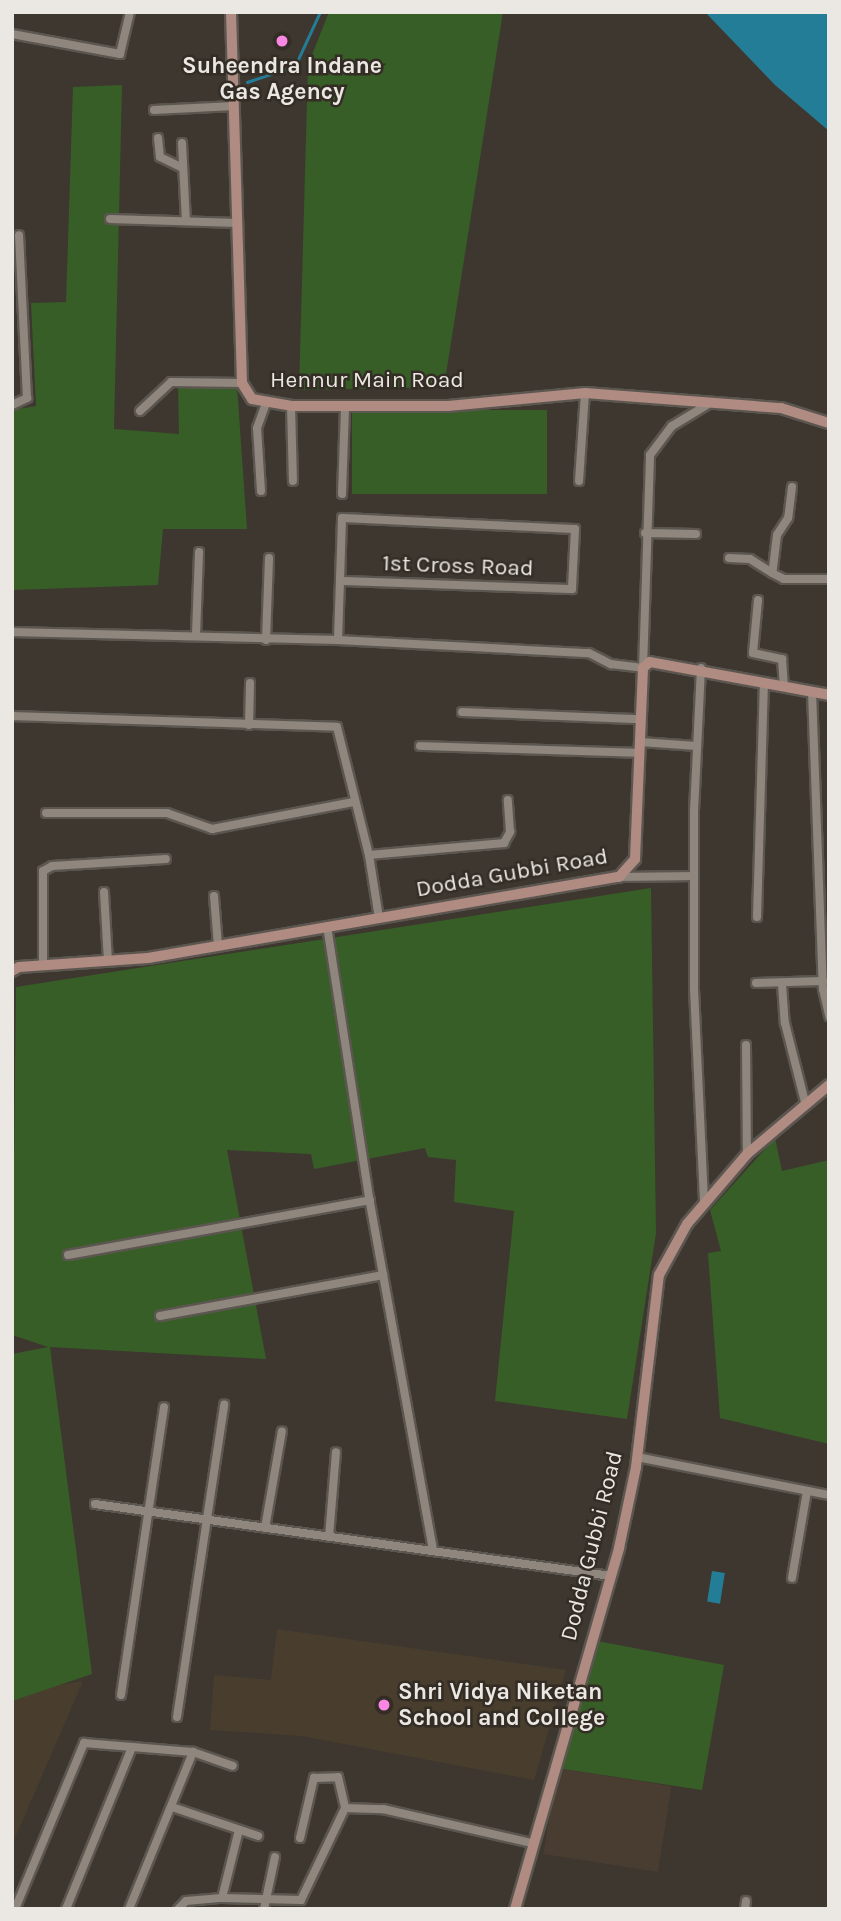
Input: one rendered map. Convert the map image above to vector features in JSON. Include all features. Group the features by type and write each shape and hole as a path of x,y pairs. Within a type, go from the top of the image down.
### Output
{"main road":[{"name":"Hennur Main Road","path":"231,12 242,383 246,395 265,403 291,405 448,405 585,393 781,408 829,422"},
{"path":"643,668 650,662 701,668 829,695"},
{"name":"Dodda Gubbi Road","path":"12,971 43,965 108,961 218,946 619,877 635,859 643,668"},
{"name":"Dodda Gubbi Road","path":"515,1909 611,1576 637,1457 659,1275 687,1224 747,1154 805,1102 829,1085"}],"street":[{"path":"12,34 120,54 130,12"},
{"path":"154,110 234,106"},
{"path":"158,138 160,157 183,167"},
{"path":"181,143 186,221"},
{"path":"110,219 238,223"},
{"path":"12,405 27,398 19,235"},
{"path":"140,411 171,382 242,383"},
{"path":"579,481 585,393"},
{"path":"12,632 338,640 589,653 611,664 643,668 645,533 652,449 673,426 713,401"},
{"path":"261,491 257,428 265,403"},
{"path":"291,405 293,481"},
{"path":"342,494 345,405"},
{"path":"772,573 777,535 788,518 792,486"},
{"name":"1st Cross Road","path":"342,518 575,529 572,589 342,581 342,518"},
{"path":"645,533 696,534"},
{"path":"196,635 199,552"},
{"path":"266,640 270,558"},
{"path":"729,558 750,559 784,579 829,579"},
{"path":"338,640 342,581"},
{"path":"758,600 753,653 782,659 784,686"},
{"path":"701,668 694,876 704,1205"},
{"path":"757,917 764,682"},
{"path":"249,724 250,683"},
{"path":"812,692 823,981 829,1016"},
{"path":"462,712 640,719"},
{"path":"12,716 337,727 369,855 379,918"},
{"path":"420,746 697,746"},
{"path":"369,855 504,843 510,832 508,800"},
{"path":"46,813 167,813 212,829 354,802"},
{"path":"43,965 43,871 52,866 166,859"},
{"path":"619,877 694,876"},
{"path":"104,892 108,961"},
{"path":"214,896 218,946"},
{"path":"327,926 370,1200 433,1549"},
{"path":"756,983 823,981"},
{"path":"782,984 785,1023 805,1102"},
{"path":"746,1045 747,1154"},
{"path":"68,1255 370,1200"},
{"path":"160,1316 383,1275"},
{"path":"177,1717 224,1405"},
{"path":"121,1695 146,1511 164,1407"},
{"path":"265,1528 282,1431"},
{"path":"329,1537 336,1452"},
{"path":"637,1457 829,1495"},
{"path":"792,1578 807,1491"},
{"path":"95,1504 433,1549 611,1576"},
{"path":"15,1909 84,1743 193,1752 233,1766"},
{"path":"66,1909 132,1747"},
{"path":"129,1909 193,1752"},
{"path":"178,1909 186,1901 222,1898 263,1904 303,1898 345,1808 341,1782 318,1775 312,1782 300,1838"},
{"path":"172,1807 258,1836"},
{"path":"345,1808 383,1809 532,1843"},
{"path":"222,1898 239,1830"},
{"path":"263,1904 275,1857"}],"shaded area":[{"name":"Shri Vidya Niketan School and College","path":"277,1629 566,1670 534,1780 302,1736 210,1730 214,1675 271,1680"},
{"path":"83,1681 12,1845 12,1701 41,1688"},
{"path":"557,1768 672,1786 658,1872 543,1854"}],"green space":[{"path":"329,12 503,12 444,387 299,390 308,65"},
{"path":"122,85 114,429 179,434 178,386 237,386 247,529 163,529 158,585 12,590 12,410 36,406 31,303 66,302 73,87"},
{"path":"352,410 547,410 547,494 352,494"},
{"path":"651,888 656,1233 627,1419 495,1401 514,1211 454,1202 456,1160 428,1157 425,1148 314,1169 311,1154 227,1150 266,1359 50,1347 92,1674 12,1701 12,1354 48,1347 12,1335 16,987"},
{"path":"775,1138 782,1171 829,1160 829,1444 720,1418 708,1253 721,1251 710,1210"},
{"path":"597,1641 724,1665 702,1790 557,1768"}],"water":[{"path":"705,12 829,12 829,131 775,85"},
{"path":"712,1571 725,1573 720,1604 707,1602"}],"waterway":[{"path":"247,82 295,66 320,12"}],"place":[{"name":"Suheendra Indane Gas Agency","path":"282,41"},
{"name":"Shri Vidya Niketan School and College","path":"384,1705"}]}
